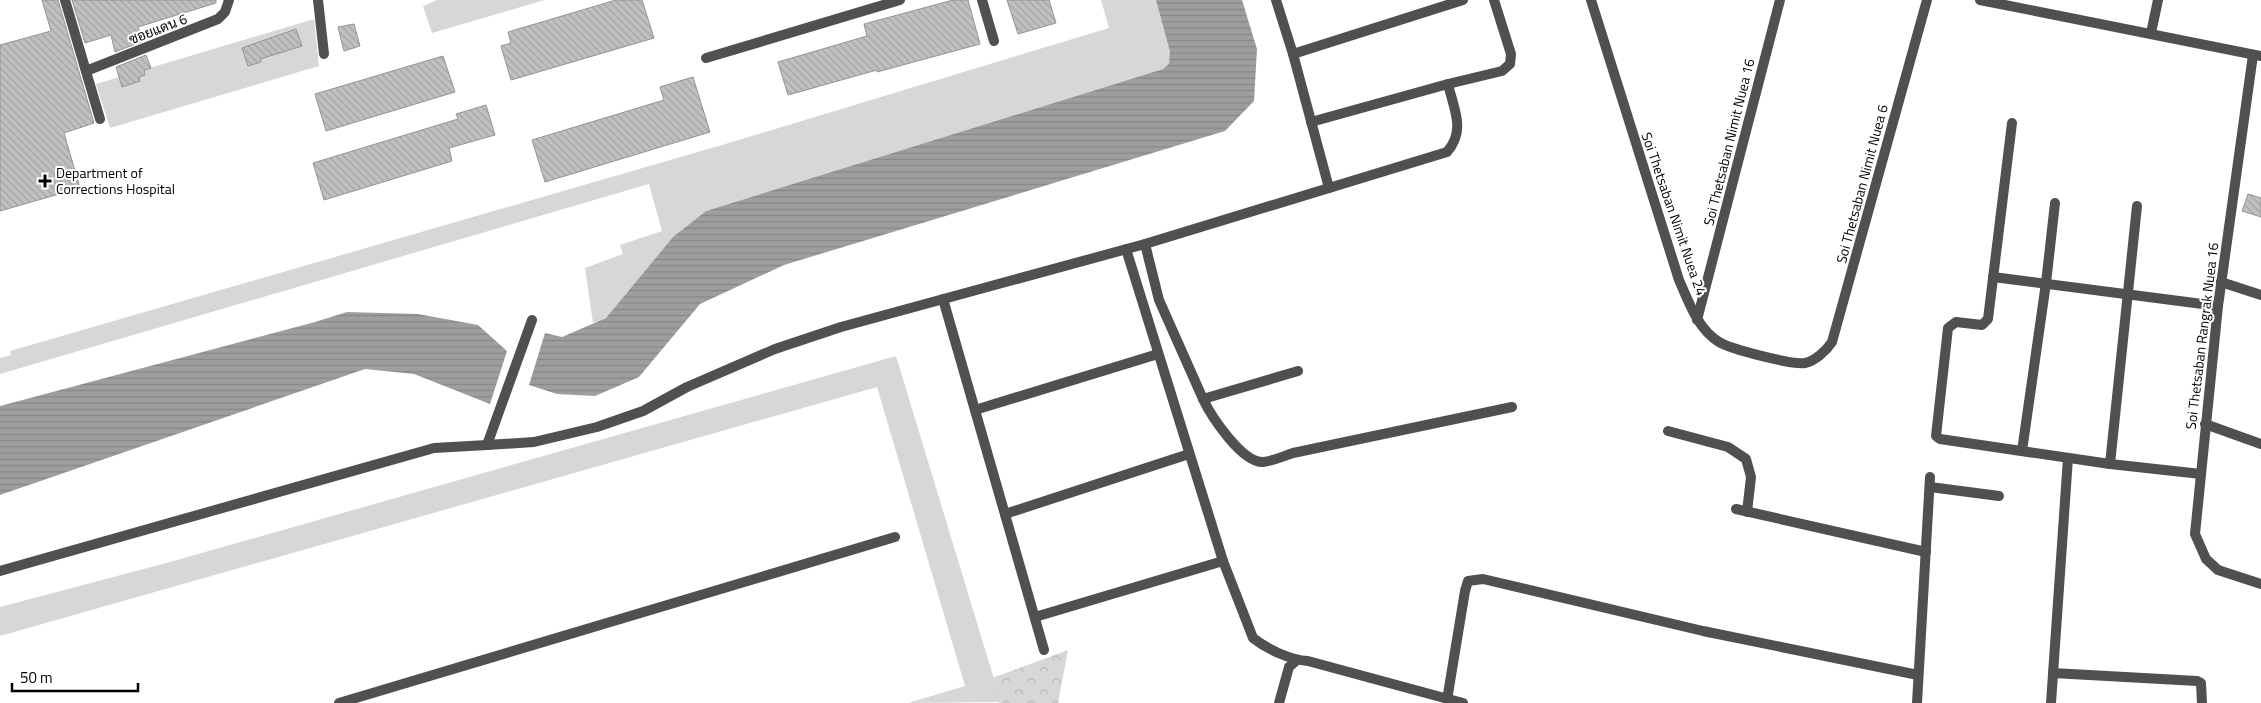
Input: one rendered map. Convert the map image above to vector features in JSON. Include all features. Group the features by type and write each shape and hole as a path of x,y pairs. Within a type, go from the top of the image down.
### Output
{"street":[{"path":"65,0 100,119"},
{"name":"ซอยแดน 6","path":"86,71 218,19 225,12 229,0"},
{"path":"318,0 324,54"},
{"path":"706,58 900,0"},
{"path":"982,0 994,41"},
{"path":"1276,0 1293,54 1329,188"},
{"path":"1293,54 1463,0"},
{"path":"1311,122 1502,70 1510,64 1511,54 1494,0"},
{"name":"Soi Thetsaban Nimit Nuea 24","path":"1592,0 1679,280 1698,320 1719,342 1776,360 1806,363"},
{"name":"Soi Thetsaban Nimit Nuea 16","path":"1698,320 1780,0"},
{"name":"Soi Thetsaban Nimit Nuea 6","path":"1806,363 1826,351 1832,342 1927,0"},
{"path":"1980,0 2257,55"},
{"path":"2152,33 2158,0"},
{"name":"Soi Thetsaban Rangrak Nuea 16","path":"2257,55 2221,282 2195,534 2206,559 2218,570 2261,584"},
{"path":"0,571 255,497 434,448 534,442 597,427 643,411 686,387 775,349 943,299 1146,244 1447,152 1454,144 1459,130 1448,84"},
{"path":"2012,123 1988,320 1982,325 1956,322 1948,328 1936,436 1940,439 2068,458 2200,474"},
{"path":"2022,451 2046,284 2054,203"},
{"path":"2110,464 2137,206"},
{"path":"1146,244 1159,300 1203,398 1208,408 1243,455 1261,462 1293,453 1512,407"},
{"path":"1126,249 1223,561 1253,638 1259,643 1297,660 1308,661 1463,703"},
{"path":"1993,277 2129,293 2218,306"},
{"path":"2221,282 2261,296"},
{"path":"943,299 1044,650"},
{"path":"487,445 532,320"},
{"path":"975,410 1158,354"},
{"path":"1203,398 1298,371"},
{"path":"2205,424 2261,444"},
{"path":"1668,431 1728,447 1746,459 1751,477 1747,512"},
{"path":"1005,514 1189,454"},
{"path":"2051,703 2068,458"},
{"path":"1917,703 1930,482 1999,496"},
{"path":"1736,509 1926,552"},
{"path":"340,703 895,537"},
{"path":"1035,617 1223,561"},
{"path":"1447,700 1465,591 1468,581 1475,579 1483,579 1713,633 1918,675"},
{"path":"1279,703 1289,667 1297,660"},
{"path":"2053,673 2197,681 2201,683 2202,703"}],"green space":[{"path":"437,0 545,0 432,33 423,6"},
{"path":"1101,0 1156,0 1170,52 1170,64 1163,69 706,211 673,237 606,318 593,323 585,268 623,254 620,245 662,231 649,184 0,374 0,358 11,355 10,351 722,145 1109,28"},
{"path":"314,19 319,66 110,128 96,84"},
{"path":"896,356 1001,702 908,703 965,686 877,387 0,636 0,607 170,562"},
{"path":"1068,650 1058,703 997,703 1001,702 992,678"}],"shaded area":[{"path":"1156,0 1242,0 1257,49 1254,101 1225,131 784,265 700,304 639,377 595,396 557,394 529,385 545,333 562,337 606,318 673,237 706,211 1163,69 1169,64 1170,52"},
{"path":"347,312 418,314 478,325 507,351 490,404 414,374 365,369 0,495 0,406"}],"building":[{"path":"42,0 58,0 94,123 64,133 80,188 0,211 0,45 51,31"},
{"path":"72,0 216,0 216,3 138,27 143,41 115,52 111,35 85,43"},
{"path":"616,0 642,0 654,38 511,80 501,46 511,43 508,32"},
{"path":"953,0 968,0 980,44 788,95 778,62 867,36 864,24"},
{"path":"1007,0 1049,0 1056,23 1018,34"},
{"path":"354,24 360,46 344,51 338,27"},
{"path":"296,29 302,46 260,59 261,62 248,66 242,48"},
{"path":"146,55 151,68 144,70 145,75 139,77 140,81 122,87 116,67"},
{"path":"443,56 455,92 326,131 315,94"},
{"path":"693,77 710,132 545,182 532,140 664,100 660,87"},
{"path":"486,105 495,135 449,148 452,161 324,200 313,163 458,119 456,114"},
{"path":"2248,194 2261,198 2261,217 2242,211"}],"place":[{"name":"Department of Corrections Hospital","path":"45,181"}]}
